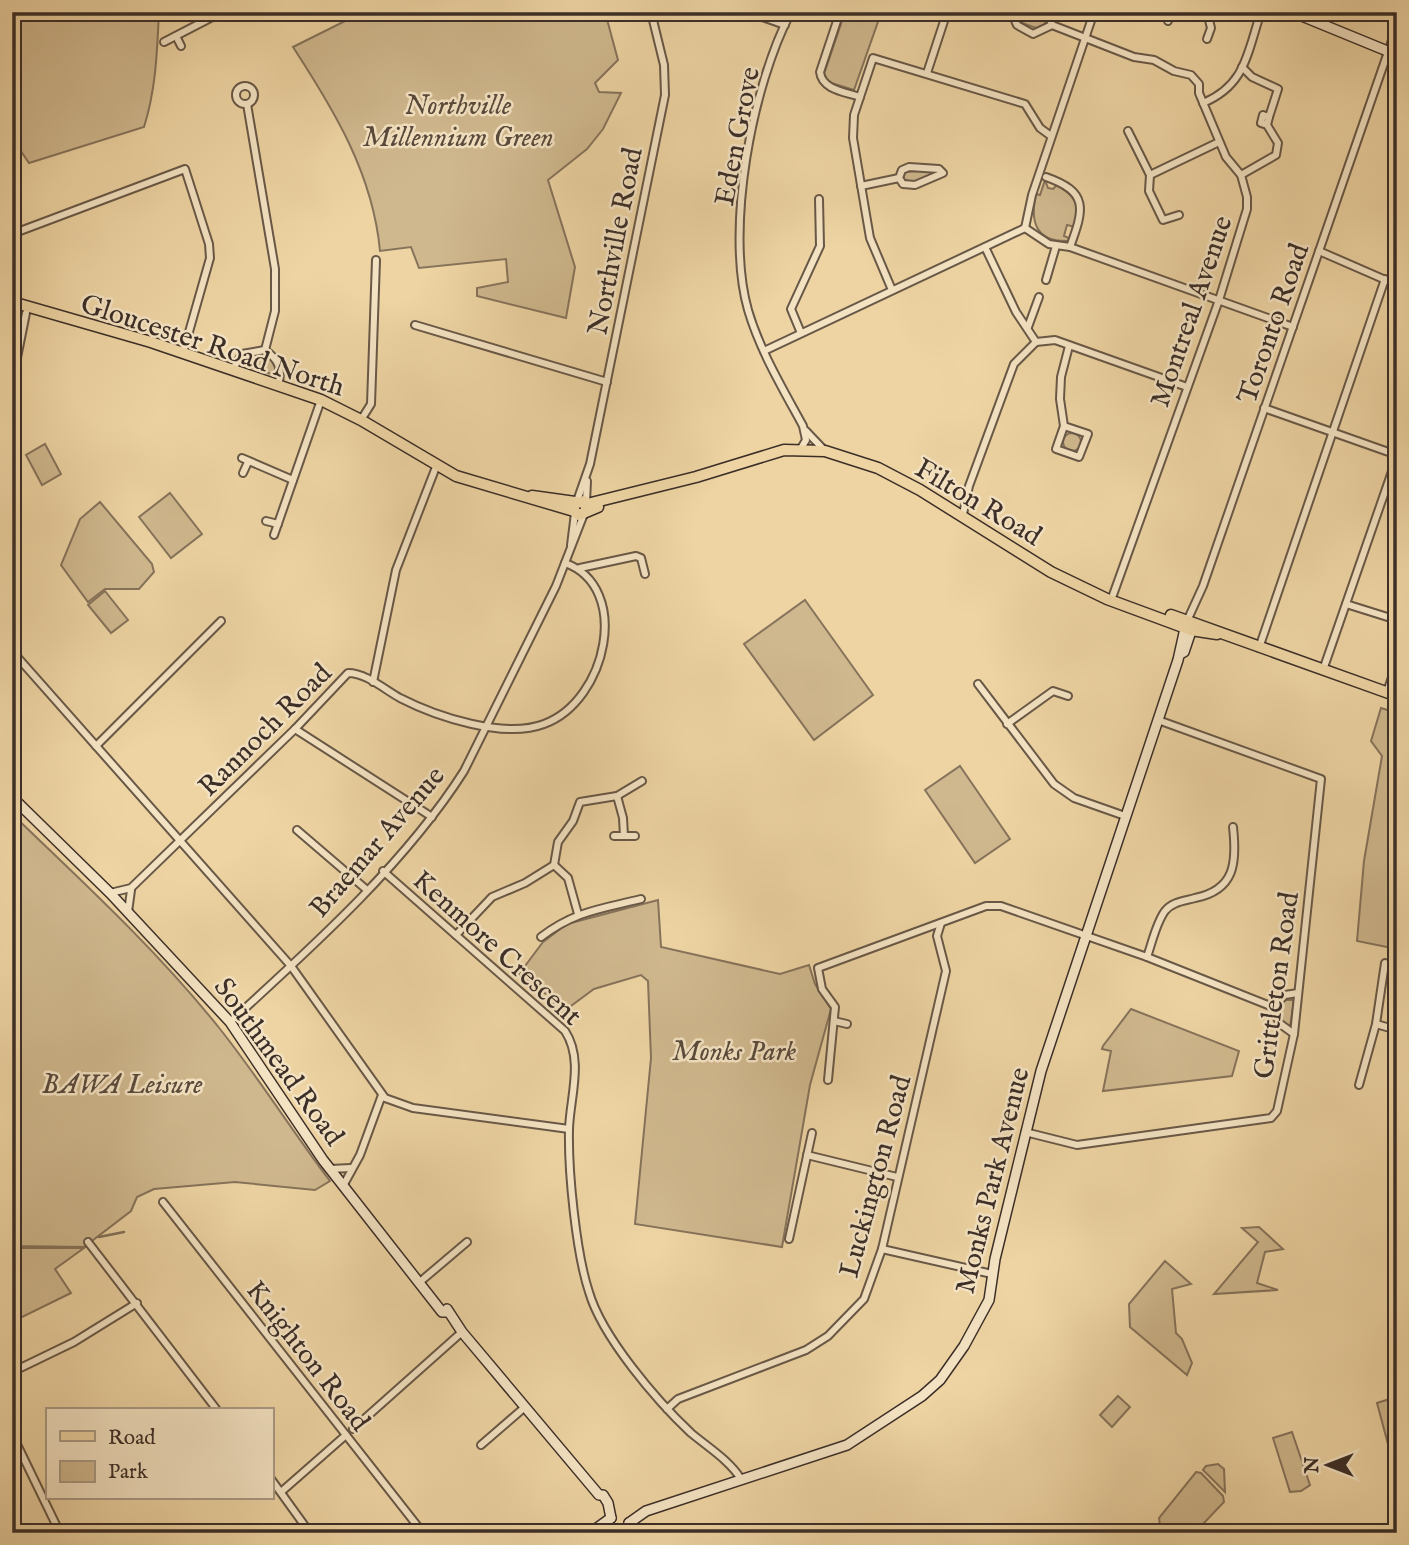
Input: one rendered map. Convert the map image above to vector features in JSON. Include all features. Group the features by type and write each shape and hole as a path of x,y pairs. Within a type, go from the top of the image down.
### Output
{"main road":[{"name":"Gloucester Road North","path":"12,302 33,308 30,312"},
{"name":"Gloucester Road North","path":"12,309 106,328 233,369 321,400 361,420 436,467 467,480 524,496 581,507"},
{"name":"Filton Road","path":"581,507 775,454 800,450 827,453 878,468 963,514 1051,572 1107,599 1392,694"},
{"name":"Filton Road","path":"775,454 827,453"},
{"name":"Filton Road","path":"1101,594 1113,594 1189,625"}],"street":[{"path":"164,42 222,12"},
{"name":"Northville Road","path":"581,507 664,94 664,65 651,12"},
{"path":"748,12 785,25"},
{"name":"Eden Grove","path":"791,12 758,105 742,199 741,263 747,306 764,351 803,426 827,453"},
{"path":"840,12 820,72 821,79 825,85 860,97"},
{"path":"926,73 947,12"},
{"path":"1011,12 1017,25 1033,34 1052,25 1047,12"},
{"path":"764,351 1025,228 1051,136 1094,12"},
{"path":"1168,21 1171,12"},
{"path":"1207,12 1210,28 1207,39"},
{"path":"1203,103 1228,91 1242,67 1261,12"},
{"path":"1292,12 1392,53"},
{"name":"Montreal Avenue","path":"1052,25 1134,57 1154,60 1177,72 1191,75 1199,84 1203,103 1219,142 1241,175 1247,197 1247,209 1219,300 1113,594"},
{"name":"Toronto Road","path":"1189,625 1319,251 1392,53 1397,26"},
{"path":"176,36 181,46"},
{"path":"892,290 874,250 852,128 871,60 880,58 1025,104 1040,128 1051,136"},
{"path":"1241,175 1276,155 1278,144 1260,118 1265,114 1269,117 1278,89 1252,77 1242,67"},
{"path":"247,104 275,269 275,311 265,350"},
{"path":"1128,131 1150,175 1149,191 1163,220 1179,215"},
{"path":"1150,175 1219,142"},
{"path":"909,167 939,169 943,173 915,185 903,184 899,178 902,170 909,167"},
{"path":"12,234 184,169 209,244 210,258 183,353"},
{"path":"861,186 899,178"},
{"path":"1050,181 1072,187 1080,199 1081,219 1070,247"},
{"path":"800,333 791,310 820,246 819,199"},
{"path":"1025,228 1056,246 1070,247 1293,327"},
{"path":"1046,279 1056,246"},
{"path":"985,247 1016,312 1028,327 1035,342"},
{"path":"1319,251 1397,285"},
{"path":"361,420 371,404 376,260"},
{"path":"1259,648 1385,279"},
{"path":"1028,327 1039,298"},
{"path":"12,383 30,312"},
{"path":"415,325 607,382"},
{"path":"963,514 969,486 1014,364 1035,342 1048,339 1187,387"},
{"path":"1064,426 1088,434 1079,457 1056,449 1064,426 1061,377 1069,346"},
{"path":"233,369 242,354 265,350"},
{"path":"265,350 277,361 281,374 278,385"},
{"path":"274,536 321,400"},
{"path":"1264,408 1397,456 1323,670"},
{"path":"800,450 806,440 803,426"},
{"path":"243,473 245,460 293,480"},
{"path":"373,682 396,570 436,467"},
{"name":"Braemar Avenue","path":"230,1022 367,890 432,817 464,771 565,563 581,507"},
{"path":"266,521 278,524"},
{"path":"565,563 580,568 636,556 641,558 645,574"},
{"name":"Rannoch Road","path":"131,888 295,729 348,673 373,682 416,704 486,727 512,731 544,724 572,708 593,682 603,647 603,626 597,593 580,568"},
{"path":"1346,604 1397,621"},
{"path":"96,746 221,621"},
{"name":"Monks Park Avenue","path":"629,1523 646,1511 847,1445 922,1396 940,1380 964,1346 989,1300 992,1274 1041,1071 1189,625"},
{"path":"12,651 291,966 383,1095 413,1108 569,1129 573,1190 589,1295 629,1362 667,1409 735,1469 741,1479"},
{"path":"1392,694 1397,663"},
{"path":"978,684 1041,771 1074,799 1125,816"},
{"path":"1007,724 1053,691 1068,696"},
{"name":"Grittleton Road","path":"1025,1132 1077,1145 1271,1118 1277,1111 1294,1034 1321,779 1158,720"},
{"path":"295,729 432,817"},
{"path":"456,935 492,897 525,883 554,865 558,842 573,821 579,804 584,800 617,796 642,781"},
{"path":"617,796 624,817 624,836"},
{"name":"Southmead Road","path":"12,797 110,893 230,1022 330,1169 599,1495 611,1518"},
{"path":"1147,957 1165,911 1180,901 1209,895 1226,882 1234,858 1233,827"},
{"path":"298,830 367,890"},
{"path":"614,836 635,836"},
{"path":"554,865 568,878 578,914"},
{"name":"Kenmore Crescent","path":"383,871 565,1031 574,1045 569,1129"},
{"path":"110,893 131,888 128,912"},
{"path":"541,937 563,920 578,914 641,899"},
{"path":"828,1080 823,1070 835,1007 822,989 818,968 981,907 1001,906 1086,935 1273,1007 1279,1023 1294,1034"},
{"name":"Luckington Road","path":"667,1409 678,1399 781,1361 828,1336 863,1298 882,1248 946,971 937,936 941,923"},
{"path":"1359,1085 1376,1024 1385,963"},
{"path":"1273,1007 1285,995 1298,993"},
{"path":"834,1021 847,1024"},
{"path":"1376,1024 1397,1030"},
{"path":"344,1186 365,1144 383,1095"},
{"path":"789,1239 794,1229 812,1133"},
{"path":"807,1155 897,1177"},
{"path":"330,1169 351,1168"},
{"name":"Knighton Road","path":"163,1202 423,1533"},
{"path":"88,1242 216,1408"},
{"path":"421,1281 467,1242"},
{"path":"882,1248 992,1274"},
{"path":"12,1372 75,1342 137,1303"},
{"path":"353,1429 462,1332"},
{"path":"481,1445 525,1407"},
{"path":"12,1434 60,1533"},
{"path":"281,1492 346,1436"},
{"path":"273,1482 310,1533"},
{"path":"590,1533 611,1518 629,1523 635,1533"}],"green space":[{"path":"12,12 159,12 157,56 144,127 29,163 12,138"},
{"name":"Northville Millennium Green","path":"363,12 605,12 618,60 595,83 599,92 621,93 603,129 587,149 548,180 575,267 566,318 477,296 477,288 508,282 506,259 419,268 411,247 380,251 376,223 360,169 337,119 293,47"},
{"path":"845,12 869,12 880,16 854,90 828,82 824,74"},
{"path":"1019,12 1042,13 1046,18 1045,24 1036,28 1022,23"},
{"path":"931,170 933,175 912,183 903,179 905,172"},
{"path":"1045,180 1048,188 1053,189 1058,184 1067,188 1079,204 1075,227 1067,225 1064,236 1069,238 1068,241 1048,238 1037,228 1034,204 1036,194 1040,195"},
{"path":"255,353 272,359 277,376 239,363"},
{"path":"1072,433 1078,436 1081,442 1078,448 1072,451 1066,448 1063,442 1066,436"},
{"path":"45,444 61,474 42,485 26,455"},
{"path":"170,493 202,534 171,558 139,517"},
{"path":"100,502 152,564 154,572 139,589 105,589 88,602 61,565 80,519"},
{"path":"105,591 128,620 111,633 88,605"},
{"path":"805,600 873,695 814,740 744,644"},
{"path":"1381,708 1397,713 1397,949 1357,941 1364,861 1382,756 1371,741"},
{"path":"960,766 1010,839 975,863 925,790"},
{"name":"BAWA Leisure","path":"12,814 120,918 196,1000 330,1181 315,1190 235,1182 154,1189 137,1197 131,1211 84,1247 12,1246"},
{"name":"Monks Park","path":"658,900 661,947 780,974 809,965 815,984 831,1009 810,1085 782,1247 635,1224 651,1058 648,981 641,975 594,989 560,1014 548,994 519,974 543,942 567,924"},
{"path":"1285,1000 1294,1000 1290,1027 1285,1026 1278,1012 1280,1004"},
{"path":"1131,1009 1239,1051 1232,1076 1103,1091 1111,1051 1102,1049 1103,1046"},
{"path":"1259,1227 1283,1249 1265,1252 1257,1283 1278,1290 1214,1294 1258,1242 1242,1228"},
{"path":"12,1248 84,1248 55,1269 71,1293 12,1322"},
{"path":"1165,1261 1191,1284 1172,1289 1176,1333 1182,1339 1192,1363 1187,1375 1130,1327 1129,1304"},
{"path":"1118,1396 1130,1407 1112,1427 1100,1415"},
{"path":"1396,1397 1397,1457 1388,1444 1377,1403"},
{"path":"1292,1432 1310,1485 1301,1491 1290,1492 1273,1438"},
{"path":"1218,1464 1224,1469 1225,1492 1203,1470 1206,1466"},
{"path":"1196,1472 1201,1473 1223,1496 1224,1502 1203,1524 1160,1525 1159,1518"}],"waterway":[{"path":"99,1237 124,1232"}]}
